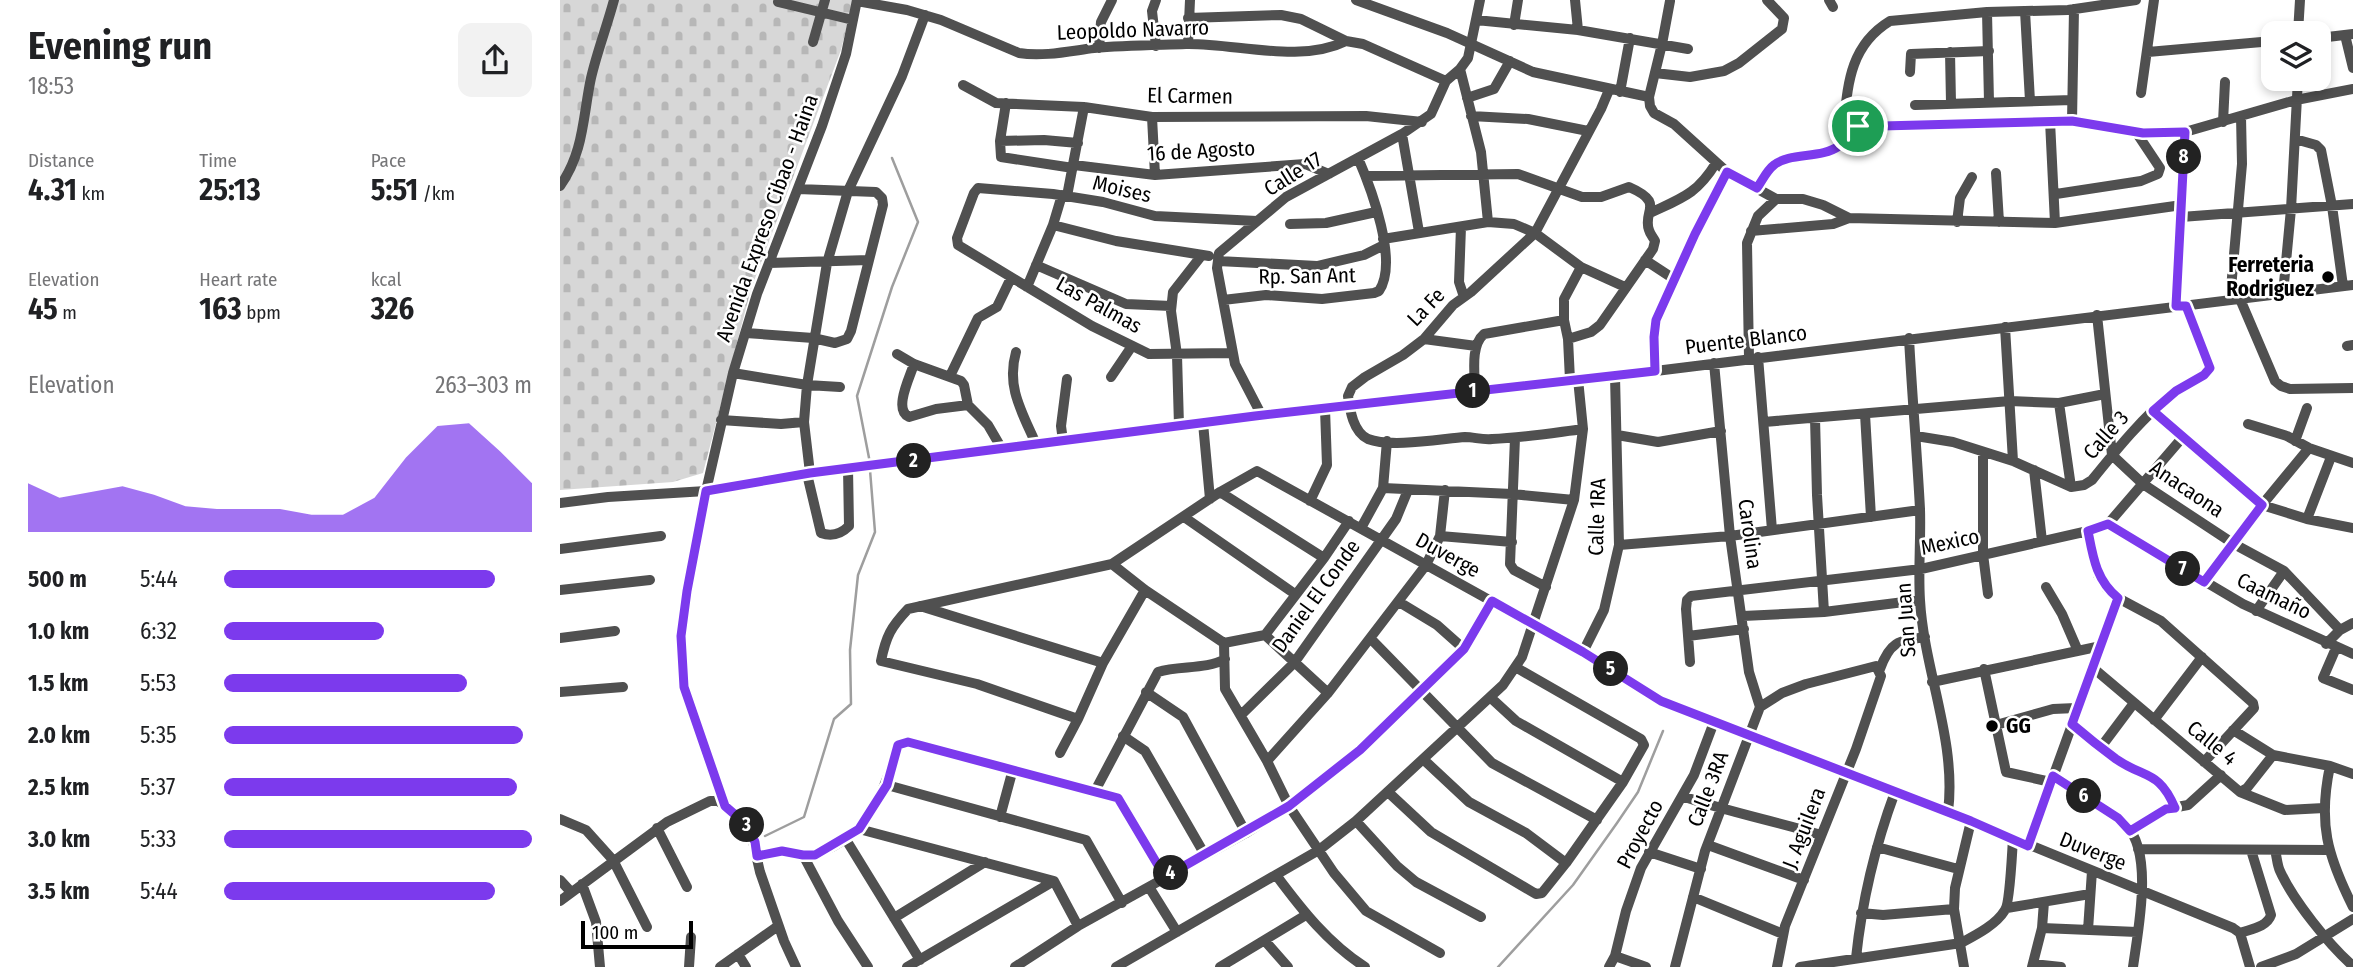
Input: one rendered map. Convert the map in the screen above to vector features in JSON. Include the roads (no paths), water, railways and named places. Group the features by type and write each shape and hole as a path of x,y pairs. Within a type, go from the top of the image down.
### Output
{"street":[{"path":"560,186 584,131 592,74 614,0"},
{"path":"813,42 825,0"},
{"path":"1099,48 1101,22 1112,0"},
{"path":"1156,0 1152,10 1156,46"},
{"path":"1188,44 1189,0"},
{"path":"1356,0 1472,44 1533,72 1648,97"},
{"name":"Calle 17","path":"1218,259 1219,253 1228,244 1286,197 1402,135 1432,114 1446,81 1468,58 1480,0"},
{"path":"1514,25 1518,0"},
{"path":"1575,0 1578,30"},
{"path":"1655,73 1690,77 1724,71 1739,63 1783,29 1784,18 1767,0"},
{"path":"1757,188 1774,164 1831,152 1839,146 1851,68 1870,39 1891,22 1987,12 2074,9 2136,0"},
{"path":"2141,93 2154,0"},
{"path":"2299,21 2300,0"},
{"name":"Leopoldo Navarro","path":"857,1 925,15 1030,55 1099,48 1188,44 1291,52 1335,47 1346,41"},
{"name":"Avenida Expreso Cibao - Haina","path":"725,806 684,687 681,636 687,591 721,419 733,373 757,294 846,54 857,1"},
{"path":"1670,1 1648,97 1654,113 1674,124 1727,172 1776,199 1803,199 1849,218"},
{"path":"778,2 853,20"},
{"path":"2072,121 2074,9"},
{"path":"2025,11 2030,101"},
{"path":"1987,12 1989,102"},
{"path":"848,468 849,526 843,533 821,533 808,473 804,422 813,338 827,263 848,191 902,76 925,15"},
{"path":"1188,18 1281,15 1301,19 1346,41 1363,44 1446,81"},
{"path":"1476,20 1578,30 1688,49"},
{"path":"2331,37 2349,35 2353,68"},
{"path":"1535,233 1588,131 1614,91 1630,38"},
{"path":"2148,52 2261,42"},
{"path":"1910,72 1910,54 1989,51"},
{"path":"1951,52 1951,103"},
{"path":"1466,98 1493,89 1510,61"},
{"path":"1460,69 1482,152 1488,222"},
{"path":"2223,122 2225,82"},
{"name":"El Carmen","path":"962,85 996,103 1084,107 1152,117 1366,116 1422,121"},
{"path":"1844,127 2072,121 2136,132 2185,132 2296,100 2353,89"},
{"path":"2283,294 2291,209 2297,91"},
{"path":"1915,105 2072,100"},
{"path":"1006,103 1000,141 1044,140 1078,143"},
{"path":"1027,287 1064,196 1073,167 1084,107"},
{"path":"1471,116 1528,119 1588,131"},
{"path":"2241,116 2242,164 2236,213 2235,300 2275,381 2281,386 2290,389 2353,388"},
{"path":"1152,117 1154,175"},
{"path":"2050,121 2056,194 2055,223"},
{"path":"2056,194 2141,181 2158,174 2160,168 2154,156 2136,132"},
{"path":"2181,306 2185,132"},
{"path":"1402,135 1419,232"},
{"path":"2295,139 2316,145 2321,150 2348,286"},
{"name":"16 de Agosto","path":"1000,141 1000,155 1003,158 1073,167 1154,175 1305,164 1329,174"},
{"name":"Rp. San Ant","path":"1223,300 1266,295 1322,299 1374,293 1382,286 1387,265 1384,242 1366,176 1358,158"},
{"path":"1650,213 1695,191 1716,163"},
{"path":"1655,371 1656,320 1727,172"},
{"path":"1996,173 1999,222"},
{"path":"1366,176 1518,174 1582,197 1601,197 1629,187 1648,200 1652,207 1648,230 1655,241 1653,249 1600,325 1591,332 1568,339"},
{"path":"1957,222 1960,198 1972,177"},
{"name":"Moises","path":"958,245 957,238 978,188 1064,196 1102,202 1156,216 1257,221"},
{"path":"746,333 813,338 835,343 846,339 851,331 883,198 876,192 798,189"},
{"path":"1772,530 1764,422 1753,358 1745,269 1751,231 1758,216 1776,199"},
{"path":"2181,217 2353,204"},
{"path":"1751,231 1833,224 1849,218 2055,223 2182,205"},
{"path":"1290,224 1326,223 1376,212"},
{"path":"1054,225 1116,241 1218,259 1317,266 1364,255 1384,242 1419,232 1488,222 1514,224 1535,233 1581,267 1625,287"},
{"path":"1461,227 1460,282 1464,297"},
{"name":"La Fe","path":"1350,406 1348,396 1352,387 1424,339 1452,305 1535,233"},
{"name":"Las Palmas","path":"958,245 1091,326 1149,354 1233,353"},
{"path":"1178,426 1177,355 1171,306 1173,292 1202,255"},
{"path":"1218,259 1235,364 1262,415"},
{"path":"769,263 869,260"},
{"path":"1645,260 1674,279"},
{"path":"1036,265 1126,304 1171,306"},
{"path":"1116,967 1126,964 1319,850 1356,821 1491,698 1517,668 1534,625 1574,500 1583,429 1564,320 1564,299 1581,267"},
{"path":"950,376 978,318 996,307 1011,278"},
{"name":"Puente Blanco","path":"560,503 706,491 808,473 1262,415 1615,376 2348,286"},
{"name":"Calle 3","path":"2071,487 2084,485 2092,480 2153,411 2176,391 2204,375 2210,368 2181,306"},
{"path":"2097,315 2112,455"},
{"path":"1475,391 1476,346 1484,334 1564,320"},
{"path":"2005,327 2013,461"},
{"name":"San Juan","path":"1909,338 1920,510 1920,600 1950,775 1948,812"},
{"path":"1424,339 1476,346"},
{"path":"1111,377 1132,346"},
{"path":"1016,352 1011,370 1014,390 1036,444"},
{"path":"897,354 914,365 950,376 964,384 968,405 988,425 1002,449"},
{"name":"Carolina","path":"1714,363 1730,536 1749,672 1760,707"},
{"path":"914,365 902,404 904,415 915,416 936,409 968,405"},
{"path":"733,373 807,385 840,387"},
{"name":"Calle 1RA","path":"1583,652 1605,610 1619,545 1615,376"},
{"path":"1063,441 1061,426 1067,379"},
{"path":"1764,422 2010,401 2059,403 2105,394"},
{"path":"2059,403 2071,487"},
{"path":"1350,406 1360,432 1368,439 1387,441 1411,443 1468,437 1515,438 1583,429"},
{"path":"2295,440 2307,408"},
{"path":"1310,501 1327,465 1325,409"},
{"path":"2153,411 2262,505 2307,519 2353,528"},
{"path":"1865,414 1871,517"},
{"path":"1815,418 1824,612"},
{"path":"721,419 781,424 804,422"},
{"path":"1203,423 1210,499"},
{"path":"2248,424 2295,440 2309,449 2353,463"},
{"path":"1617,435 1658,442 1721,431"},
{"path":"1916,436 1953,443 2013,461 2071,487"},
{"path":"1515,438 1511,568 1546,587"},
{"name":"Mexico","path":"1688,636 1687,600 1691,596 1921,569 2088,531 2108,524 2182,438"},
{"path":"1361,528 1383,488 1387,441"},
{"path":"2204,582 2262,505 2309,449"},
{"path":"1983,453 1983,554 1988,594"},
{"name":"Anacaona","path":"2112,455 2143,484 2234,544 2284,571 2340,630"},
{"path":"2307,519 2331,457"},
{"path":"2034,470 2042,541"},
{"name":"Duverge","path":"1220,492 1255,471 1583,652 1661,701 1971,821 2240,933"},
{"path":"1383,488 1512,494 1574,500"},
{"name":"Daniel El Conde","path":"1241,715 1294,663 1395,519 1408,490"},
{"path":"1267,761 1328,694 1426,565 1440,536 1445,490"},
{"path":"1077,719 977,684 881,661 886,638 908,609 1112,564 1220,492 1324,558"},
{"path":"1619,545 1730,536 1920,510"},
{"path":"1184,517 1295,594"},
{"path":"1112,564 1224,643 1265,635 1349,521"},
{"name":"Caamaño","path":"2108,524 2256,611 2353,654"},
{"path":"2088,531 2098,575 2107,589 2118,598 2161,621 2254,705 2204,762"},
{"path":"560,549 661,536"},
{"path":"1440,536 1512,542"},
{"path":"2256,611 2284,571"},
{"path":"560,590 650,580"},
{"path":"2046,587 2062,614 2078,651"},
{"path":"1060,753 1103,663 1146,590"},
{"path":"2028,846 2118,598"},
{"path":"1743,616 1824,612 1920,600"},
{"path":"1021,966 1078,926 1246,833 1289,806 1360,750 1464,649 1492,601"},
{"path":"1399,602 1437,625 1464,649"},
{"path":"918,606 1103,663"},
{"path":"2353,624 2340,630 2331,646 2323,678 2353,690"},
{"path":"1690,662 1688,636 1744,629"},
{"path":"560,638 615,631"},
{"path":"1265,635 1328,694"},
{"path":"1760,707 1782,693 1806,684 1878,668 1891,646 1925,637"},
{"path":"1371,639 1492,763 1597,820"},
{"path":"1224,643 1225,690 1267,761 1289,806 1334,873 1367,911 1440,953"},
{"path":"1932,682 2101,646"},
{"path":"2154,720 2202,657"},
{"path":"1095,791 1158,672 1177,667 1218,664 1225,659"},
{"name":"Calle 4","path":"2092,667 2240,792 2285,810 2324,808"},
{"path":"1388,792 1431,832 1536,894 1542,893 1597,820 1644,745 1643,741 1517,668"},
{"name":"J. Aguilera","path":"1777,967 1783,934 1881,676 1878,668"},
{"path":"1984,669 2006,772 2052,779 2118,818 2130,831 2138,846 2143,891 2133,967"},
{"path":"560,692 623,687"},
{"path":"1146,692 1183,717 1246,833"},
{"path":"1491,698 1516,721 1623,782"},
{"path":"2101,747 2134,703"},
{"name":"Calle 3RA","path":"1675,967 1707,845 1760,707"},
{"path":"1996,725 2053,709 2076,708"},
{"name":"Proyecto","path":"1609,967 1615,956 1632,893 1649,852 1694,775 1714,722"},
{"path":"2072,724 2133,769 2154,777 2168,791 2175,808"},
{"path":"2233,730 2273,755 2330,766 2353,774"},
{"path":"1123,736 1145,751 1206,855"},
{"path":"757,856 782,851 815,855 859,829 887,785 898,745 908,742 1118,798 1165,877"},
{"path":"2240,792 2247,788 2273,755"},
{"path":"1423,759 1469,802 1526,834 1566,863"},
{"path":"2330,766 2324,796 2328,850 2353,907"},
{"path":"1000,817 1013,769"},
{"path":"2130,831 2166,809 2188,805 2221,775"},
{"path":"887,785 1086,840 1122,903"},
{"path":"1856,958 1861,913 1877,847 1895,792"},
{"path":"1682,796 1722,810 1821,835"},
{"path":"560,901 667,821 710,802 718,802 747,825 755,842 778,926 796,967"},
{"path":"560,819 586,830 614,860 646,927"},
{"path":"1356,821 1397,866 1416,882 1481,917"},
{"path":"1964,967 1954,909 1958,869 1971,821"},
{"path":"657,828 687,887"},
{"path":"859,829 1054,881 1078,926"},
{"path":"845,838 920,960"},
{"path":"1800,967 1961,943 1996,920 2007,908 2013,839"},
{"path":"1707,845 1804,880"},
{"path":"2138,846 2328,850"},
{"path":"1877,847 1958,869"},
{"path":"2250,967 2240,933 2264,924 2271,915 2251,850"},
{"path":"2275,850 2279,870 2291,891 2325,937 2353,966"},
{"path":"1649,852 1701,869"},
{"path":"803,855 838,921 868,967"},
{"path":"894,918 985,862"},
{"path":"2088,930 2092,871"},
{"path":"1276,875 1306,915 1347,956 1365,967"},
{"path":"560,880 572,892"},
{"path":"907,967 1054,881"},
{"path":"582,884 596,922 600,967"},
{"path":"1149,887 1177,932"},
{"path":"2007,908 2091,894"},
{"path":"1693,897 1783,934"},
{"path":"2044,902 2042,928 2033,966 2061,967"},
{"path":"1861,913 1883,915 1954,909"},
{"path":"1221,967 1306,915"},
{"path":"2262,967 2296,954 2353,919"},
{"path":"720,967 778,926"},
{"path":"2042,928 2137,932"},
{"path":"689,967 691,937"},
{"path":"1265,941 1287,967"},
{"path":"738,954 746,967"},
{"path":"1615,956 1646,967"}],"waterway":[{"path":"870,463 857,396 892,287 918,222 892,158"},
{"path":"765,836 804,817 834,719 851,704 850,650 858,575 875,532 870,470"},
{"path":"1498,967 1573,885 1617,823 1638,792 1663,731"}],"place":[{"name":"Ferreteria Rodriguez","path":"2328,277"},
{"name":"GG","path":"1992,726"}]}
